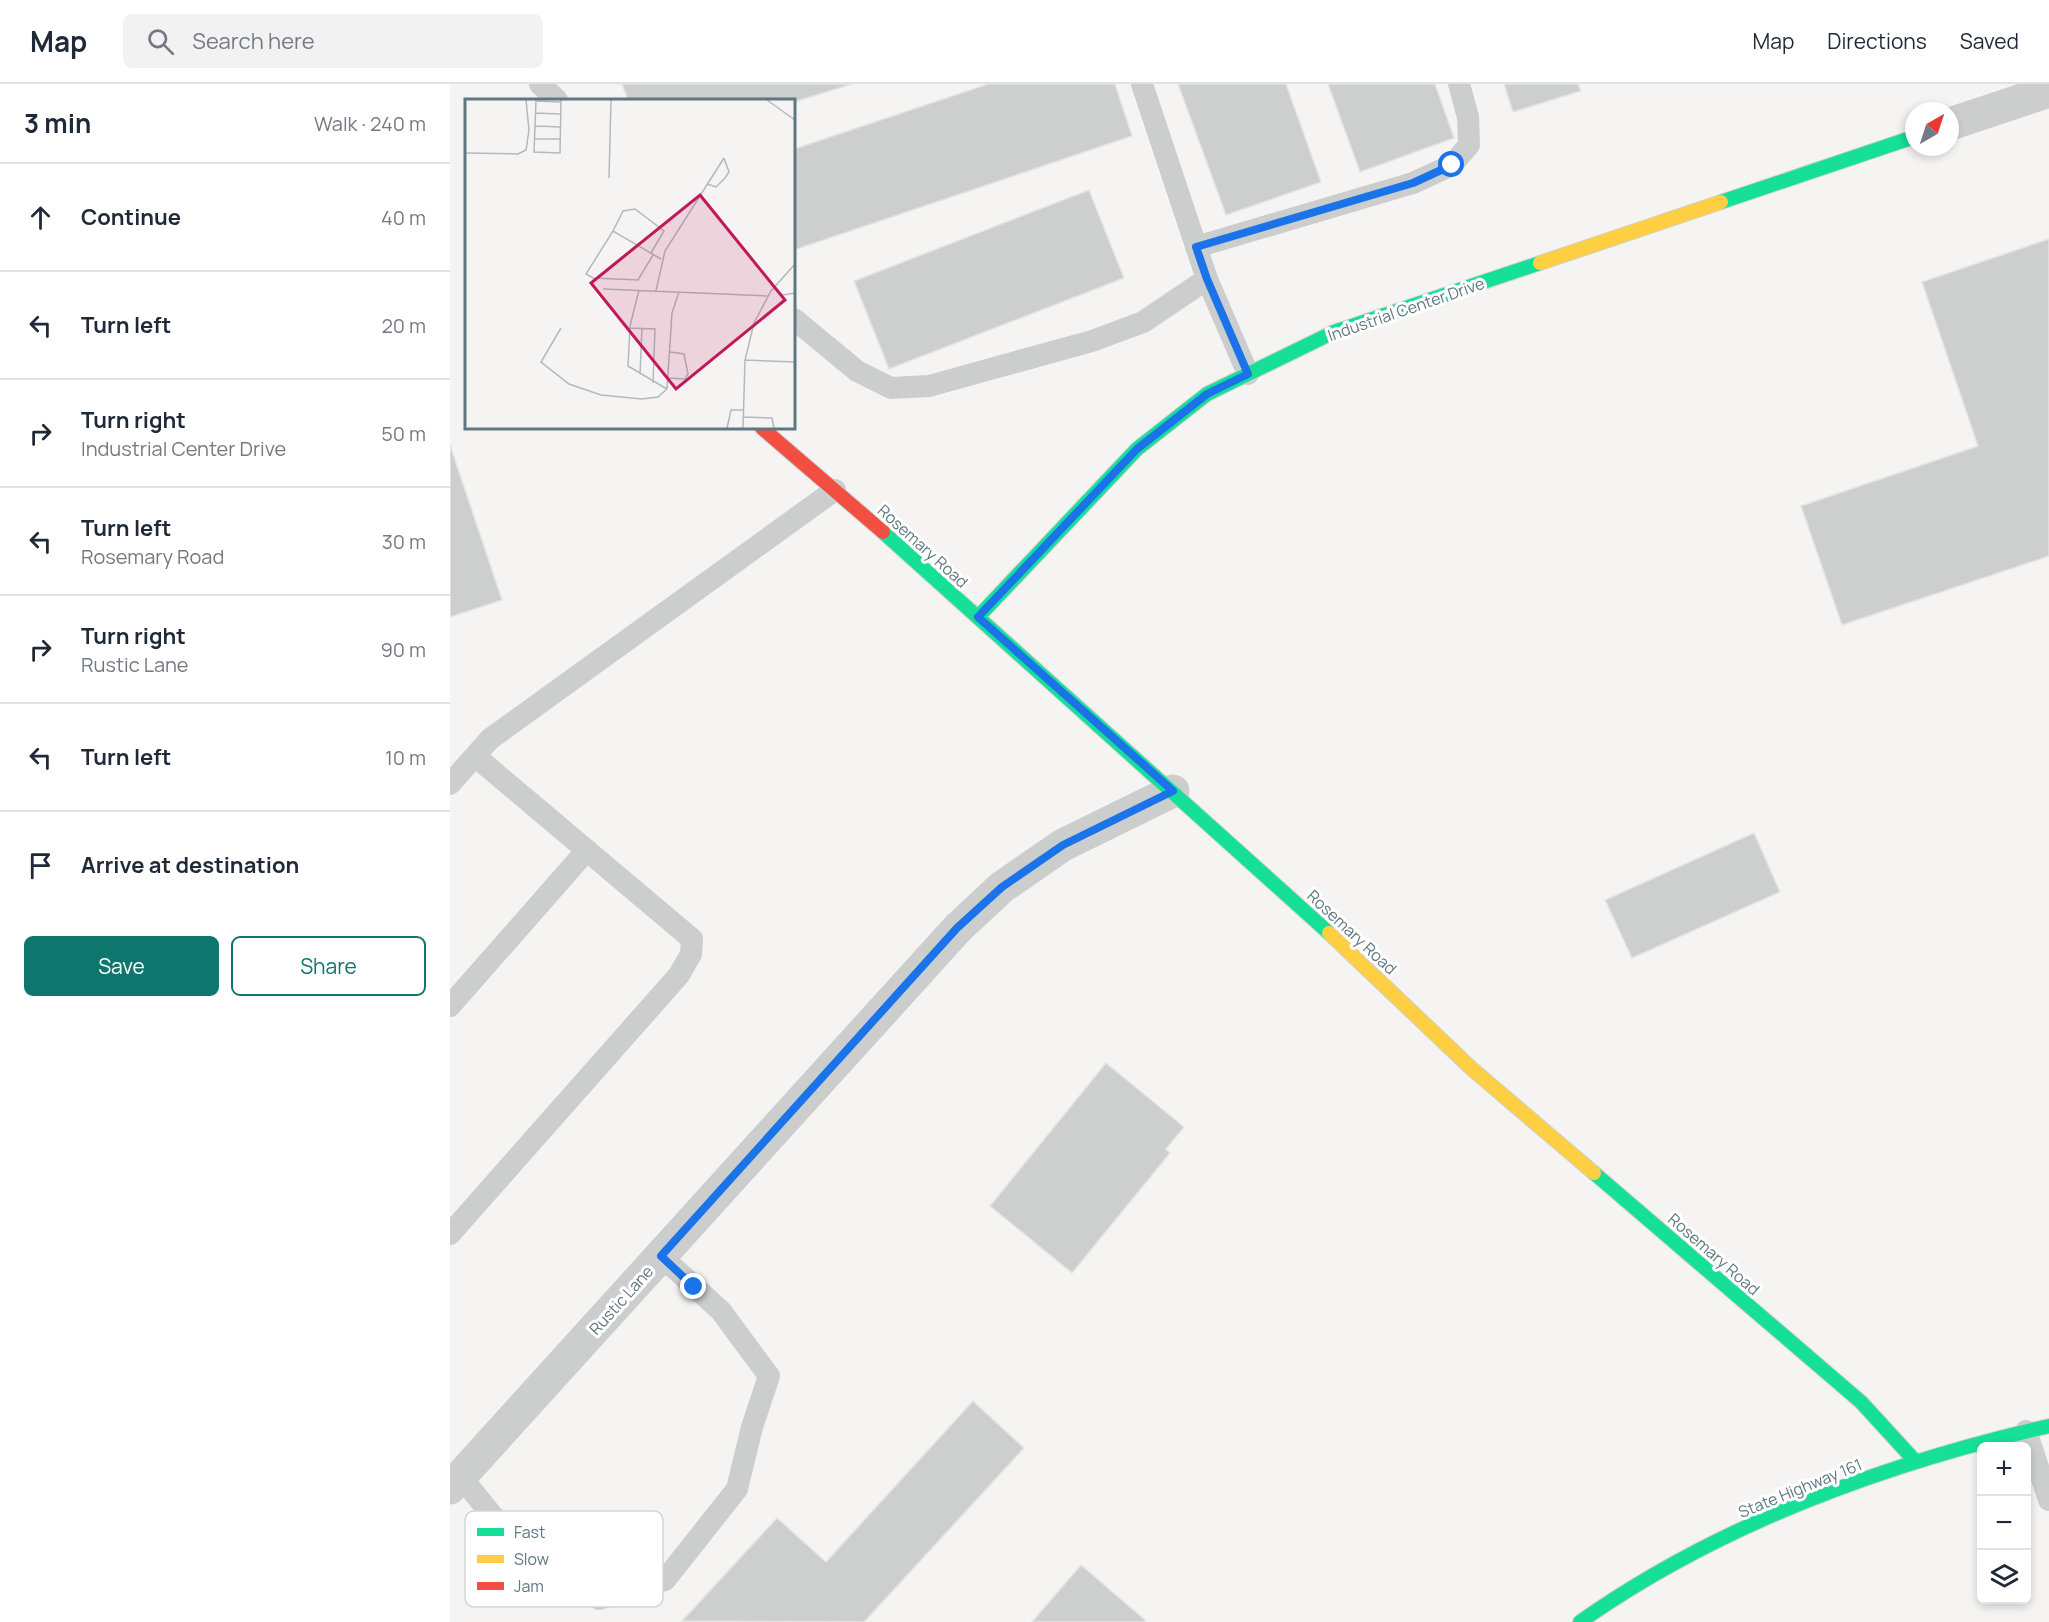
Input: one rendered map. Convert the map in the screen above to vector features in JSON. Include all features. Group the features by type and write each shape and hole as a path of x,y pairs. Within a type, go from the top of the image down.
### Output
{"street":[{"path":"1959,121 2049,91"},
{"name":"Industrial Center Drive","path":"978,617 1137,449 1207,394 1334,332 1905,140"},
{"name":"Rosemary Road","path":"763,429 835,490 1173,791 1356,957 1471,1068 1861,1402 1916,1462"},
{"name":"Rustic Lane","path":"455,1483 957,928 1002,887 1063,845 1173,791"},
{"name":"State Highway 161","path":"1580,1622 1604,1604 1652,1575 1725,1537 1829,1491 1988,1440 2049,1426"}],"lane":[{"path":"540,84 556,99"},
{"path":"1142,84 1207,279 1248,374"},
{"path":"1196,247 1413,183 1452,165 1469,145 1468,117 1459,84"},
{"path":"795,320 857,371 891,388 929,386 1092,341 1143,322 1207,279"},
{"path":"450,784 490,739 835,490"},
{"path":"450,1234 679,975 691,954 692,939 475,756"},
{"path":"450,1006 587,850"},
{"path":"661,1256 721,1311 769,1376 752,1427 736,1489 663,1581"},
{"path":"2026,1431 2049,1500"},
{"path":"455,1483 482,1511"}],"building":[{"path":"622,84 852,84 795,102 795,99 628,99"},
{"path":"988,84 1115,84 1132,136 795,250 795,149"},
{"path":"1178,84 1286,84 1321,182 1226,215"},
{"path":"1328,84 1435,84 1454,138 1360,172"},
{"path":"1504,84 1578,84 1581,91 1513,112"},
{"path":"1089,190 1124,278 889,369 854,281"},
{"path":"2049,239 2049,556 1842,625 1801,506 1978,446 1922,282"},
{"path":"450,445 502,600 450,617"},
{"path":"1754,833 1780,892 1632,958 1605,900"},
{"path":"1106,1063 1184,1127 1166,1149 1170,1153 1072,1273 990,1206"},
{"path":"973,1401 1024,1448 864,1622 682,1621 777,1518 826,1562"},
{"path":"1081,1565 1145,1620 1144,1622 1032,1622"}],"traffic: fast":[{"path":"1721,202 1905,140"},
{"path":"978,617 1137,449 1207,394 1334,332 1540,263"},
{"path":"883,532 1329,933"},
{"path":"1594,1173 1861,1402 1916,1462"},
{"path":"1580,1622 1633,1587 1689,1555 1805,1502 1926,1459 2049,1426"}],"traffic: slow":[{"path":"1540,263 1721,202"},
{"path":"1329,933 1471,1068 1594,1173"}],"traffic: jam":[{"path":"763,429 883,532"}],"route":[{"path":"694,1287 661,1256 957,928 1002,887 1063,845 1173,791 978,617 1137,449 1207,394 1248,374 1207,279 1196,247 1413,183 1452,165"}]}
